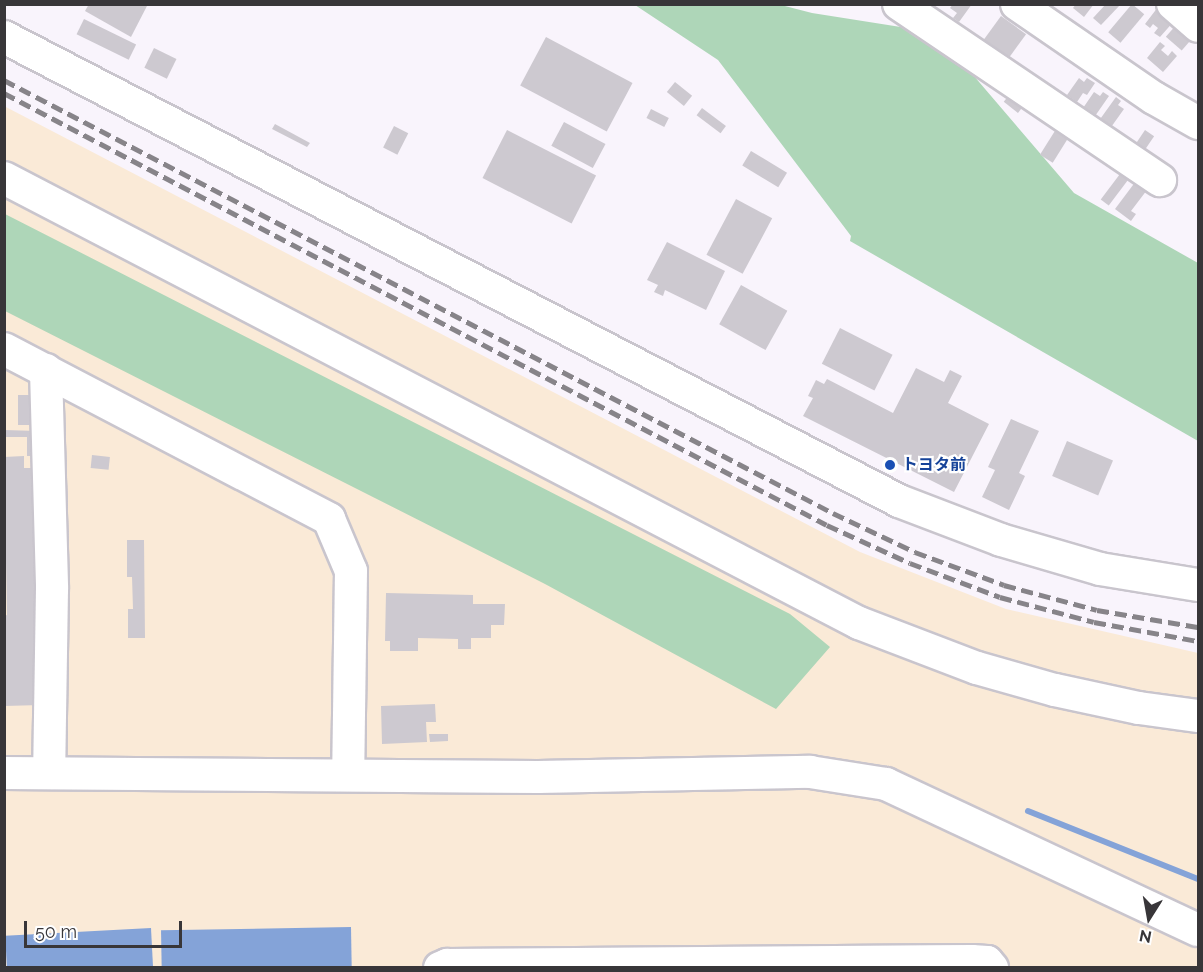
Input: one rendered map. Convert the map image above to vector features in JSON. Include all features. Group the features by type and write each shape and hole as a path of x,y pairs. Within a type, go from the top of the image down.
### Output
{"street":[{"path":"899,4 1160,180"},
{"path":"1017,4 1154,98 1198,123"},
{"path":"1173,4 1198,26"},
{"path":"4,37 899,501 1001,540 1100,569 1198,585"},
{"path":"4,178 859,623 977,668 1044,687 1139,708 1198,716"},
{"path":"4,349 329,519 351,571 348,775"},
{"path":"46,370 52,589 49,773"},
{"path":"4,773 538,777 810,772 885,784 1198,930"},
{"path":"440,968 447,965 896,964 972,961 987,962 992,968"}],"shaded area":[{"path":"4,106 860,552 1006,609 1198,653 1198,967 5,967"}],"green space":[{"path":"635,5 781,5 812,13 907,28 950,48 1074,193 1198,263 1198,441 850,241 851,236 718,60"},
{"path":"5,214 790,614 830,647 776,709 545,584 5,311"}],"water":[{"path":"351,927 352,967 162,968 161,930"},
{"path":"151,928 153,967 7,968 5,936"}],"building":[{"path":"89,4 148,4 131,37 85,11"},
{"path":"953,4 972,4 959,22 953,18 957,13 950,8"},
{"path":"1076,4 1094,4 1084,17 1073,8"},
{"path":"1106,4 1121,4 1101,25 1093,18"},
{"path":"1132,4 1144,14 1120,43 1108,32"},
{"path":"1158,7 1175,20 1160,37 1154,33 1158,28 1153,24 1150,28 1145,24"},
{"path":"1001,16 1026,34 1008,58 983,40"},
{"path":"84,19 136,44 129,60 77,34"},
{"path":"1177,24 1193,38 1182,51 1166,37"},
{"path":"546,37 633,83 607,132 520,86"},
{"path":"1160,42 1165,46 1161,50 1168,56 1172,51 1177,56 1163,72 1147,58"},
{"path":"154,48 176,59 167,79 144,68"},
{"path":"1079,78 1084,82 1087,78 1095,83 1087,95 1083,93 1077,102 1067,95"},
{"path":"675,82 692,96 684,106 667,92"},
{"path":"1013,90 1027,101 1018,113 1004,102"},
{"path":"1094,92 1100,96 1103,92 1109,96 1093,119 1081,111"},
{"path":"1116,97 1121,101 1118,105 1124,109 1109,130 1098,122"},
{"path":"702,108 726,126 721,133 697,115"},
{"path":"651,109 669,118 664,127 646,118"},
{"path":"564,122 605,144 593,168 551,146"},
{"path":"275,124 310,143 307,147 272,129"},
{"path":"394,126 408,133 397,155 383,147"},
{"path":"1058,126 1071,134 1053,163 1040,155"},
{"path":"507,130 596,175 572,224 482,178"},
{"path":"1145,130 1154,136 1142,154 1133,147"},
{"path":"751,151 787,173 778,187 742,166"},
{"path":"1123,170 1131,176 1109,206 1101,200"},
{"path":"1139,177 1147,190 1131,211 1136,214 1131,221 1115,209"},
{"path":"736,199 772,218 743,274 706,255"},
{"path":"667,242 725,271 706,310 665,290 663,296 654,292 658,285 647,280"},
{"path":"741,285 787,311 766,350 719,324"},
{"path":"840,328 893,355 874,390 822,364"},
{"path":"916,368 944,382 950,370 962,376 948,403 989,424 954,492 803,416 813,398 808,396 816,380 824,384 827,379 893,413"},
{"path":"18,395 38,395 38,425 18,425"},
{"path":"1011,419 1039,431 1019,473 1025,476 1009,510 982,497 995,470 988,467"},
{"path":"4,430 37,431 37,456 27,456 27,437 4,437"},
{"path":"1067,441 1113,461 1098,496 1052,476"},
{"path":"92,455 110,457 109,470 91,468"},
{"path":"24,456 24,468 36,468 41,705 4,706 4,616 7,615 4,457"},
{"path":"127,540 144,540 145,638 128,638 128,609 133,609 132,577 127,577"},
{"path":"386,593 473,595 473,604 505,604 504,625 491,625 491,638 471,638 471,649 458,649 458,639 418,638 418,651 390,651 390,641 385,641"},
{"path":"435,704 436,722 426,722 427,742 382,744 381,706"},
{"path":"429,734 448,734 448,741 430,742"}],"waterway":[{"path":"1028,811 1198,879"}],"railway":[{"path":"4,80 833,513 915,552 1004,585 1097,610 1198,627"},
{"path":"4,93 827,525 910,563 1000,597 1094,622 1198,641"}],"place":[{"name":"トヨタ前","path":"890,465"}]}
